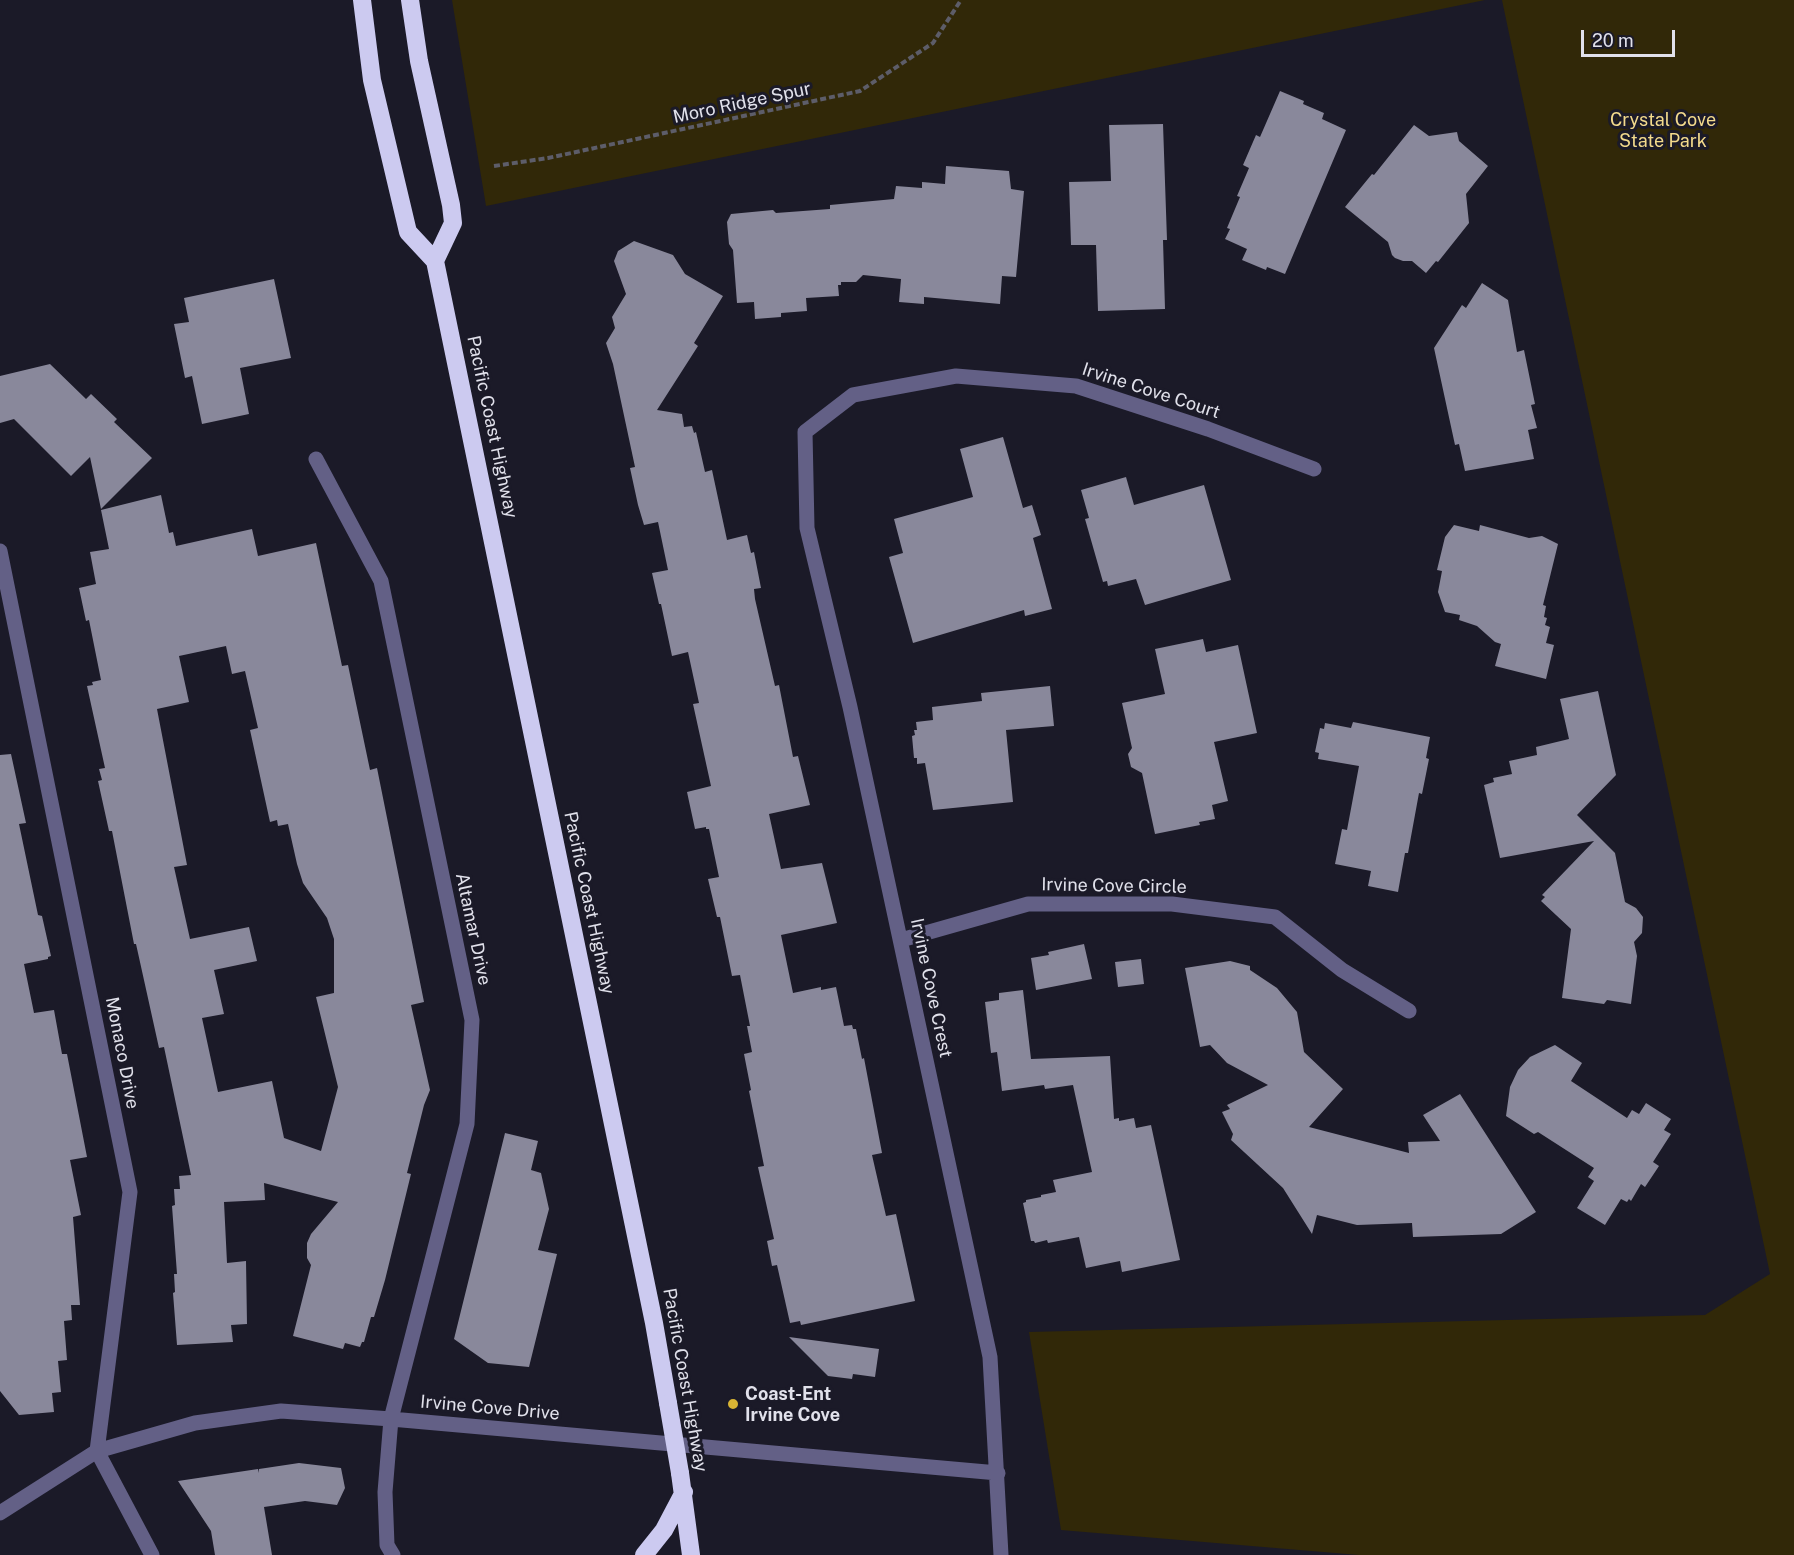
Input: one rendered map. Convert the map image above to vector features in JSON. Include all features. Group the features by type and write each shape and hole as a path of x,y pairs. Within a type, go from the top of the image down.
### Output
{"highway":[{"path":"362,0 372,81 408,232 435,261 453,223 419,61 410,0"},
{"name":"Pacific Coast Highway","path":"435,261 654,1323 684,1492 691,1555"},
{"path":"644,1555 664,1530 684,1492"}],"street":[{"name":"Irvine Cove Court","path":"805,432 853,395 956,376 1076,386 1208,429 1314,469"},
{"name":"Irvine Cove Crest","path":"805,432 807,528 850,707 990,1357 1001,1555"},
{"name":"Altamar Drive","path":"316,459 381,581 472,1020 467,1125 391,1419 385,1492 387,1545 393,1555"},
{"name":"Monaco Drive","path":"0,551 130,1192 97,1451"},
{"name":"Irvine Cove Circle","path":"901,940 1028,904 1172,904 1275,917 1342,970 1409,1011"},
{"name":"Irvine Cove Drive","path":"0,1513 97,1451 195,1423 281,1411 998,1473"},
{"path":"97,1451 152,1555"}],"path":[{"name":"Moro Ridge Spur","path":"494,166 548,158 860,92 933,43 961,0"}],"green space":[{"path":"452,0 1485,0 486,206"},
{"name":"Crystal Cove State Park","path":"1502,0 1794,0 1794,1555 1359,1555 1061,1530 1029,1332 1705,1315 1770,1274"}],"building":[{"path":"1280,91 1304,101 1303,104 1324,113 1322,119 1346,130 1285,274 1267,267 1266,270 1242,260 1247,249 1225,239 1230,229 1227,228 1240,197 1237,196 1249,168 1243,165 1256,135 1260,137"},
{"path":"1163,124 1167,240 1163,240 1165,309 1098,311 1096,245 1071,245 1069,182 1111,181 1109,125"},
{"path":"1414,125 1429,136 1457,132 1459,141 1488,166 1466,194 1469,223 1438,262 1436,261 1426,273 1412,261 1395,258 1388,242 1345,207"},
{"path":"946,166 1009,171 1011,189 1024,191 1016,277 1002,276 1000,304 924,297 924,304 899,302 901,279 863,275 856,282 841,282 841,285 838,285 839,296 806,298 807,311 781,313 781,317 755,319 754,302 737,303 733,250 729,244 727,222 731,214 773,210 776,213 830,209 830,205 894,199 896,186 922,188 922,182 945,184"},
{"path":"634,241 673,255 685,274 723,296 694,343 698,346 657,410 682,414 684,427 692,426 694,433 696,432 705,472 712,470 727,540 747,535 751,553 754,552 761,588 754,589 755,599 775,686 779,685 793,757 798,756 810,805 769,814 781,869 822,863 837,923 781,935 793,993 821,987 821,990 836,987 844,1026 852,1025 853,1029 856,1029 862,1059 864,1058 882,1153 872,1155 886,1216 896,1214 915,1301 801,1325 800,1321 790,1323 777,1265 772,1266 767,1241 774,1239 758,1167 764,1166 744,1054 752,1052 747,1026 750,1026 740,975 732,976 720,917 717,917 708,879 719,877 709,829 706,827 695,829 687,792 711,786 693,704 699,703 688,652 672,656 652,573 668,570 658,522 644,525 638,505 630,468 635,467 613,364 606,343 615,328 612,317 626,294 614,261 618,251"},
{"path":"274,279 291,358 240,368 249,414 202,424 192,376 185,378 174,324 189,322 184,298"},
{"path":"1482,283 1508,300 1517,352 1524,350 1535,404 1531,405 1537,428 1528,430 1534,459 1465,471 1459,444 1455,445 1434,348 1462,305 1466,308"},
{"path":"50,364 86,399 91,394 117,419 114,422 152,458 101,509 90,457 71,476 14,419 0,423 0,376"},
{"path":"1003,437 1023,508 1032,505 1041,535 1033,538 1052,609 1025,616 1024,610 913,643 889,557 903,553 894,519 973,497 960,449"},
{"path":"1126,477 1134,505 1204,485 1231,580 1145,605 1136,579 1108,586 1107,581 1103,582 1085,519 1089,518 1081,490"},
{"path":"161,495 169,533 173,532 176,546 252,529 258,556 316,543 342,666 348,665 370,770 377,768 424,1002 411,1005 430,1090 407,1173 411,1174 385,1280 374,1317 371,1317 364,1342 360,1347 345,1343 343,1349 293,1336 311,1265 307,1258 307,1243 311,1234 338,1202 264,1183 265,1200 224,1202 227,1263 246,1261 247,1324 231,1325 233,1342 177,1345 173,1293 175,1292 174,1274 177,1274 172,1206 175,1205 174,1189 180,1189 179,1176 191,1175 164,1047 159,1048 136,944 134,944 112,831 109,831 98,781 102,780 99,769 105,768 87,686 101,680 89,620 86,621 79,588 96,584 90,552 109,549 101,510","holes":["226,646 232,674 245,671 258,728 250,730 270,822 277,820 278,826 288,824 303,883 327,918 334,939 334,993 316,997 338,1087 321,1151 284,1138 272,1081 218,1092 202,1018 224,1014 214,970 257,961 249,927 190,939 174,867 187,865 157,709 189,702 179,656"]},
{"path":"1454,525 1479,531 1480,525 1529,538 1542,536 1558,544 1543,605 1546,606 1545,625 1550,627 1546,643 1554,645 1546,679 1495,666 1501,644 1495,642 1477,626 1459,620 1460,615 1445,612 1438,592 1442,571 1437,570 1445,537"},
{"path":"1203,639 1206,652 1238,645 1257,733 1214,742 1228,801 1212,805 1215,819 1199,822 1200,825 1155,834 1142,773 1131,767 1128,754 1132,748 1122,703 1165,694 1155,649"},
{"path":"1050,686 1054,726 1006,730 1013,802 933,810 925,763 917,764 917,758 914,758 912,736 915,735 914,730 917,730 916,722 933,720 932,707 982,701 981,693"},
{"path":"1598,691 1616,775 1577,815 1615,853 1625,902 1636,908 1643,917 1642,933 1634,942 1637,956 1631,1004 1607,1000 1604,1004 1562,998 1571,929 1541,901 1545,897 1542,895 1594,841 1500,858 1484,785 1494,782 1493,778 1512,774 1509,761 1537,755 1536,747 1569,739 1560,699"},
{"path":"1353,722 1430,737 1426,758 1429,759 1422,794 1419,793 1398,892 1368,886 1371,871 1335,864 1342,829 1347,830 1359,766 1318,759 1319,753 1315,752 1320,728 1324,729 1325,723 1351,728"},
{"path":"11,754 26,823 19,824 38,915 42,916 51,956 48,959 24,964 34,1013 54,1010 62,1054 67,1054 87,1157 70,1160 81,1215 73,1217 80,1305 71,1305 72,1320 64,1321 67,1360 58,1361 61,1392 52,1393 54,1412 19,1415 0,1391 0,755"},
{"path":"1084,944 1092,979 1036,990 1031,958"},
{"path":"1141,959 1144,984 1118,987 1115,962"},
{"path":"1230,961 1250,966 1250,970 1277,988 1297,1012 1304,1052 1343,1089 1309,1127 1409,1153 1408,1142 1440,1141 1423,1115 1460,1094 1536,1212 1501,1234 1413,1237 1412,1223 1357,1225 1317,1215 1312,1234 1283,1188 1231,1140 1233,1134 1222,1112 1230,1109 1227,1105 1268,1085 1227,1063 1210,1045 1200,1047 1185,968"},
{"path":"1023,990 1031,1059 1110,1056 1114,1119 1119,1118 1119,1121 1134,1118 1136,1128 1151,1125 1180,1260 1122,1272 1120,1261 1086,1268 1079,1237 1048,1243 1047,1240 1035,1243 1031,1241 1023,1203 1026,1200 1041,1197 1041,1195 1056,1192 1053,1180 1092,1172 1073,1085 1045,1089 1044,1085 1002,1091 997,1052 991,1053 985,1002 999,1000 999,993"},
{"path":"1555,1045 1582,1063 1571,1081 1627,1118 1632,1110 1639,1114 1646,1103 1671,1119 1664,1130 1671,1134 1653,1162 1659,1166 1645,1187 1641,1184 1631,1201 1621,1199 1605,1225 1577,1208 1594,1181 1588,1177 1594,1168 1538,1132 1534,1134 1506,1116 1510,1087 1518,1070 1530,1057"},
{"path":"505,1133 538,1141 531,1170 541,1173 549,1209 538,1250 557,1254 529,1367 488,1363 454,1339"},
{"path":"789,1337 879,1349 875,1377 853,1374 852,1379 828,1376"},
{"path":"299,1463 341,1468 345,1488 337,1505 305,1501 264,1507 272,1555 215,1555 211,1531 178,1481 258,1469 258,1473 259,1469"}],"place":[{"name":"Coast-Ent Irvine Cove","path":"733,1404"}]}
